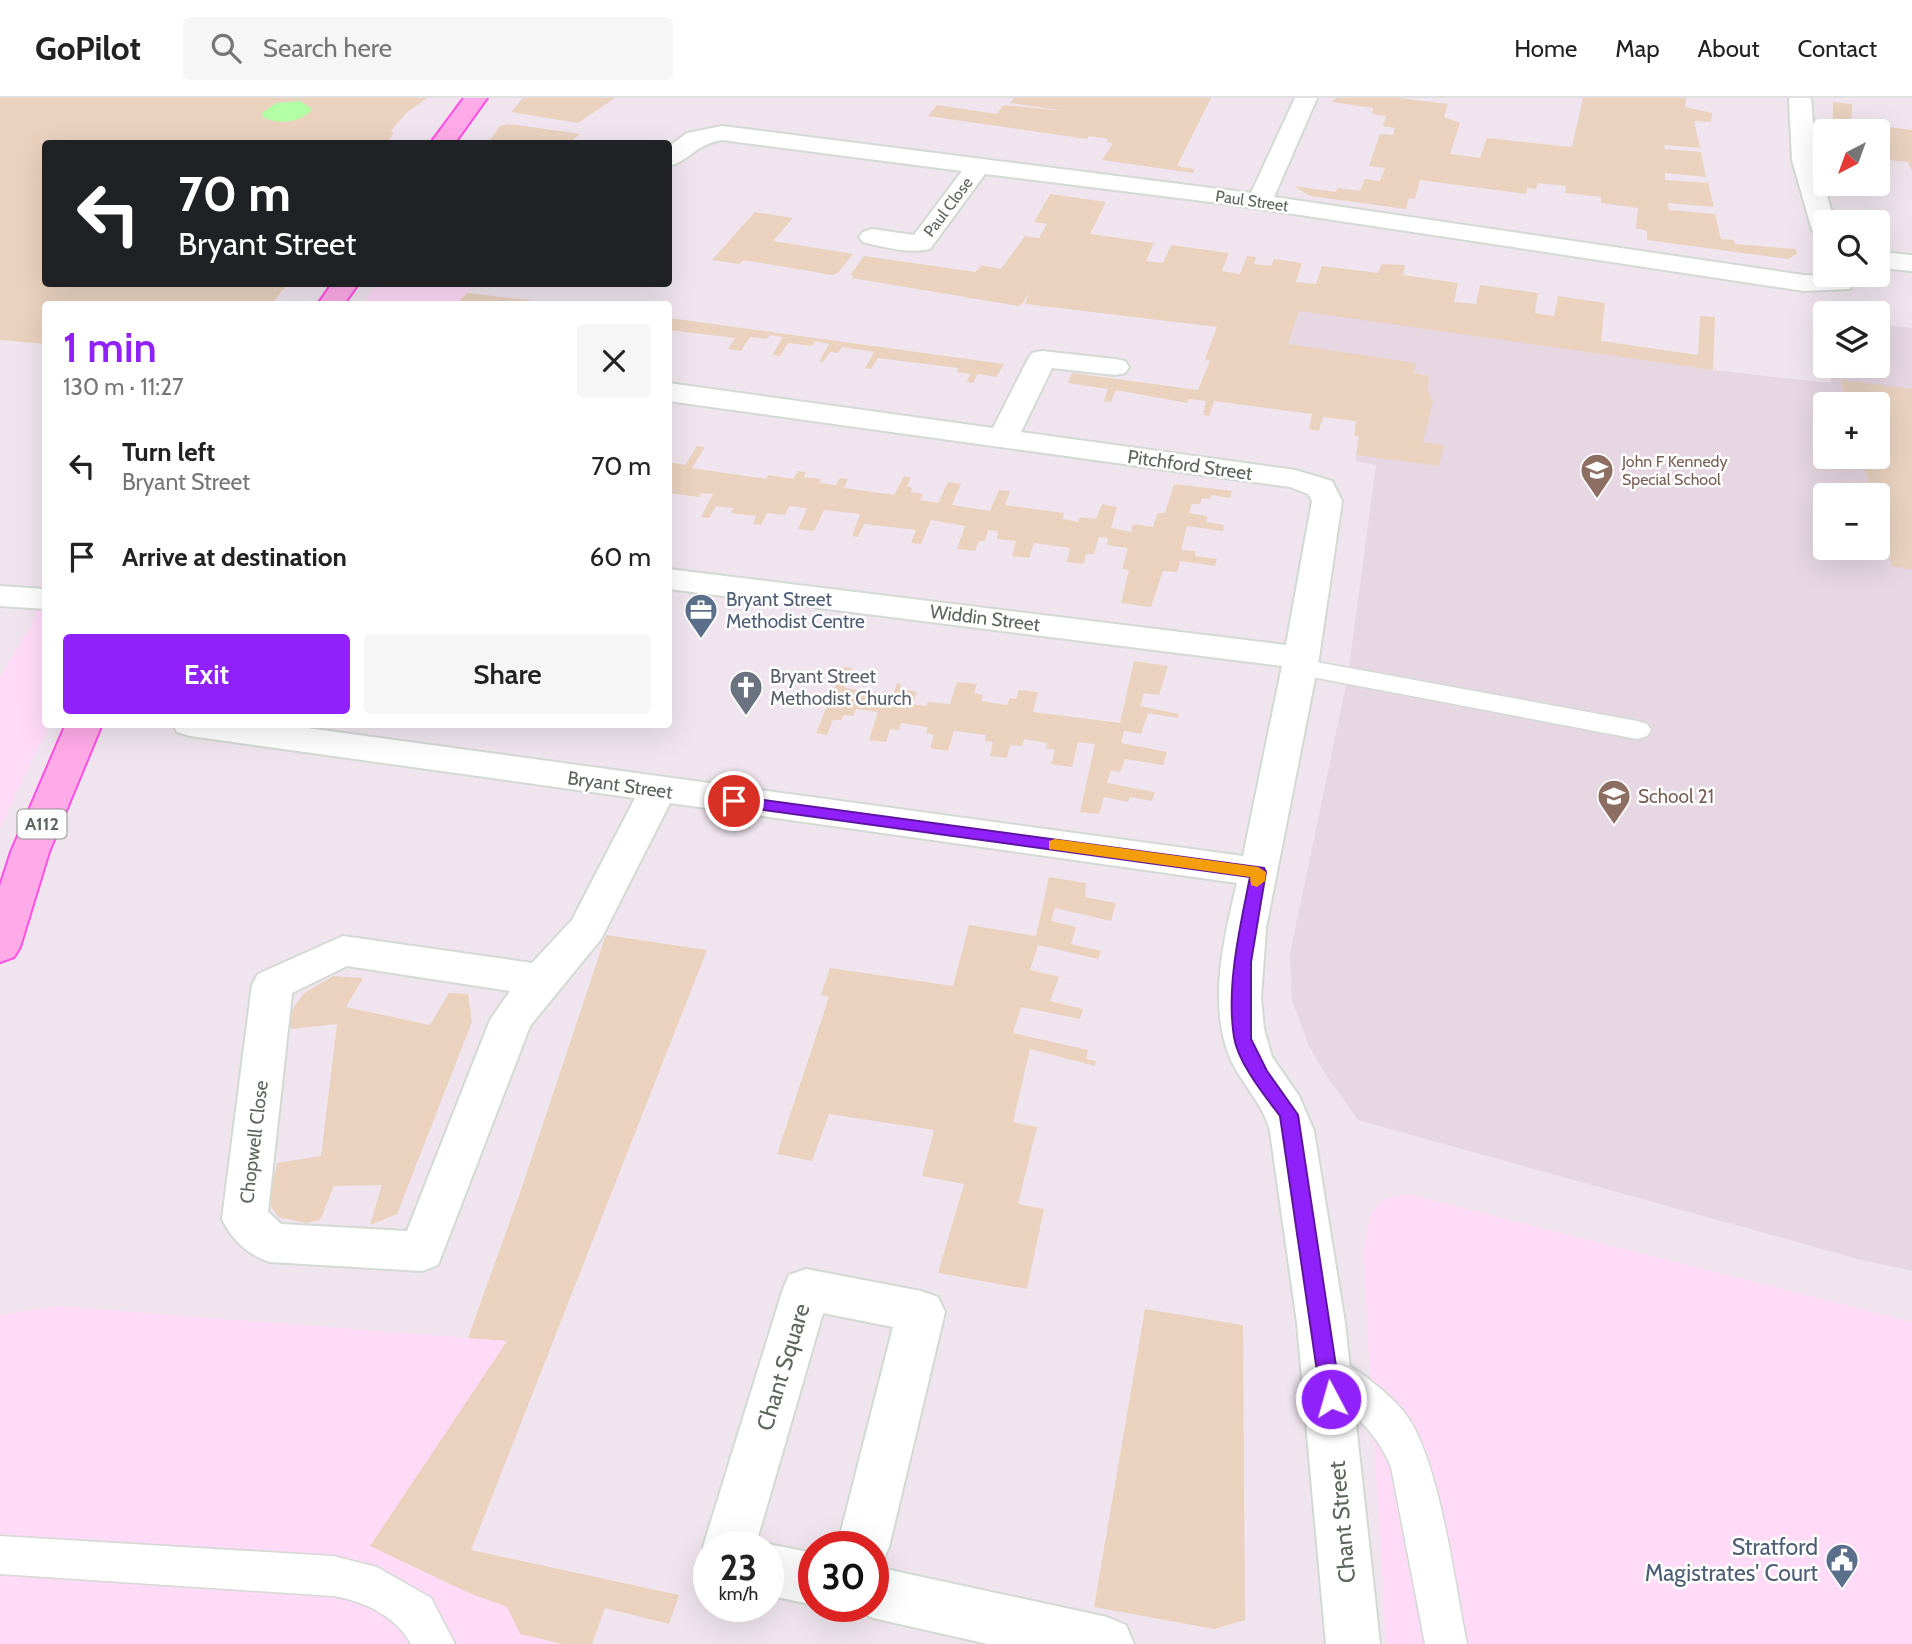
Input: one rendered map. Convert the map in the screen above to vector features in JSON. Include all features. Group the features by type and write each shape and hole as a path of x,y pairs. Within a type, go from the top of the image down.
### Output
{"main road":[{"path":"445,140 476,98"},
{"name":"A112","path":"3,934 30,852 82,728"}],"street":[{"path":"1259,202 1306,98"},
{"path":"1800,98 1804,160 1819,210"},
{"name":"Paul Street","path":"672,156 695,138 722,133 1259,202 1804,283 1813,282"},
{"name":"Paul Close","path":"872,237 921,244 979,165"},
{"path":"1003,439 1042,359 1115,367"},
{"name":"Pitchford Street","path":"672,393 1295,479 1321,488 1327,501 1301,663 1258,872"},
{"name":"Widdin Street","path":"672,580 1301,663"},
{"path":"0,596 42,599"},
{"name":"Bryant Street","path":"218,728 1258,872"},
{"name":"Chopwell Close","path":"541,980 344,951 272,985 245,1220 270,1243 422,1251 510,1020 541,980 587,929 658,790"},
{"name":"Chant Street","path":"1258,872 1242,962 1242,1039 1260,1075 1289,1115 1328,1372 1353,1644"},
{"name":"Chant Square","path":"734,1531 806,1289 921,1312 867,1531"},
{"path":"889,1596 1107,1644"}],"lane":[{"path":"1301,663 1637,730"},
{"path":"1328,1372 1366,1401 1396,1432 1411,1467 1446,1644"},
{"path":"0,1555 333,1576 363,1581 416,1612 434,1644"}],"shaded area":[{"path":"0,98 427,98 405,114 391,131 394,133 389,140 42,140 42,287 285,287 274,301 42,301 42,344 0,340"},
{"path":"523,98 615,98 578,123 511,112"},
{"path":"1014,98 1211,98 1177,166 1194,169 1193,173 1102,160 1113,143 1107,142 1108,139 1089,136 1087,139 928,116 937,105 997,114 1003,105 1065,111 1010,103"},
{"path":"1336,98 1399,98 1448,104 1444,117 1460,123 1450,154 1480,158 1487,138 1572,147 1583,98 1686,98 1685,107 1712,113 1711,122 1694,121 1700,148 1664,145 1665,149 1701,152 1706,177 1665,173 1665,180 1708,183 1714,207 1668,203 1669,210 1715,214 1721,239 1734,240 1735,244 1796,249 1797,254 1788,259 1647,240 1647,231 1636,228 1638,208 1601,203 1601,197 1565,193 1566,186 1538,183 1536,189 1527,188 1526,194 1420,180 1415,199 1409,198 1406,209 1310,196 1294,186 1335,192 1338,188 1360,191 1365,179 1380,181 1385,168 1369,166 1380,134 1393,135 1395,128 1383,126 1386,116 1372,114 1373,108 1332,102"},
{"path":"300,101 312,109 296,120 282,122 263,117 262,113 276,103"},
{"path":"1833,102 1852,104 1851,119 1833,119"},
{"path":"509,124 580,134 573,140 490,140 500,126"},
{"path":"1890,127 1912,130 1912,171 1908,162 1890,160"},
{"path":"1050,194 1106,202 1090,234 1154,243 1146,261 1163,263 1171,245 1229,253 1222,271 1240,274 1247,256 1256,257 1254,264 1271,266 1274,259 1302,263 1296,282 1316,284 1322,266 1378,273 1382,264 1405,265 1403,275 1458,283 1454,302 1476,304 1480,285 1538,293 1535,313 1554,316 1558,296 1605,303 1601,341 1698,355 1700,316 1715,317 1713,370 1299,311 1288,344 1416,363 1413,373 1429,376 1427,389 1433,401 1423,442 1444,445 1439,466 1356,455 1359,437 1354,435 1356,421 1323,417 1319,431 1309,429 1312,414 1214,401 1209,416 1203,415 1206,401 1189,399 1187,403 1116,390 1111,402 1104,401 1108,389 1068,383 1072,373 1198,390 1210,361 1205,359 1217,327 1025,304 1029,292 1018,306 852,278 853,275 850,275 864,256 976,272 981,265 1001,269 1025,236 1039,238 1047,224 1034,222"},
{"path":"755,212 793,218 773,241 853,254 838,273 832,275 744,260 739,264 712,260"},
{"path":"374,287 472,287 459,301 365,301"},
{"path":"467,293 535,301 459,301"},
{"name":"School 21","path":"1235,301 1713,370 1831,383 1831,378 1890,378 1890,325 1912,328 1912,1271 1858,1259 1358,1120 1324,1072 1309,1046 1292,1000 1290,954 1348,675 1376,465 1355,461 1365,414 1198,390"},
{"path":"672,318 1004,364 996,377 978,374 973,383 967,382 970,374 957,372 958,368 878,358 871,369 865,368 874,352 842,347 838,353 830,352 823,362 819,362 829,344 815,341 812,346 788,343 780,356 772,355 783,337 770,335 767,339 750,337 741,351 728,349 735,338 672,330"},
{"path":"1841,380 1912,389 1912,570 1892,566 1890,559 1890,483 1869,483 1865,469 1890,469 1890,392 1844,392"},
{"path":"697,446 705,447 692,468 766,479 768,475 793,479 798,471 806,472 804,477 821,479 819,483 836,485 840,478 848,479 844,488 894,495 904,476 911,477 907,486 912,488 911,492 923,494 920,500 938,503 948,482 961,484 952,505 990,511 999,490 1010,491 1005,505 1064,513 1063,519 1078,522 1080,517 1096,519 1102,504 1117,507 1111,528 1131,532 1133,524 1153,527 1158,513 1165,513 1174,484 1232,491 1230,498 1211,495 1210,499 1202,498 1200,504 1192,504 1189,513 1207,516 1206,522 1224,525 1223,531 1187,526 1181,550 1195,551 1195,556 1217,559 1215,566 1180,561 1177,572 1163,571 1151,607 1121,603 1129,570 1122,569 1128,548 1107,545 1108,538 1099,537 1094,554 1086,554 1084,564 1067,562 1070,548 1034,543 1029,558 1012,556 1016,541 997,539 998,531 988,530 985,541 979,541 975,551 957,549 965,526 931,520 921,544 911,543 916,530 864,524 858,537 852,536 860,514 824,510 814,531 798,529 807,508 789,506 785,515 767,513 761,525 753,524 756,516 731,513 733,508 716,506 709,518 701,517 713,494 701,493 699,497 672,493 672,463 685,465"},
{"path":"42,578 42,728 48,728 0,828 0,677 33,622"},
{"path":"1134,661 1168,666 1159,695 1144,693 1140,706 1179,714 1178,718 1148,713 1141,734 1124,731 1121,743 1167,752 1163,765 1125,759 1120,772 1111,770 1107,783 1155,792 1152,801 1130,797 1128,802 1104,797 1099,814 1080,812 1095,744 1078,742 1072,767 1051,764 1055,750 1046,748 1047,743 1024,739 1022,746 1010,745 1007,758 990,756 993,742 985,741 986,735 954,731 948,751 930,748 934,735 926,733 928,727 901,723 899,730 890,729 886,742 869,740 878,712 856,709 853,716 844,715 841,720 833,720 827,735 816,733 843,667 852,668 845,688 893,695 897,683 901,684 900,689 917,692 912,704 950,704 957,682 977,684 974,693 983,695 981,701 1007,705 1010,698 1016,699 1019,690 1038,692 1033,712 1120,723"},
{"path":"1049,877 1086,883 1085,897 1116,903 1111,921 1055,908 1051,921 1076,927 1071,944 1101,951 1098,959 1038,945 1030,970 1091,984 1059,977 1050,1001 1083,1009 1080,1019 1021,1007 1013,1033 1088,1050 1086,1059 1096,1061 1095,1066 1030,1049 1013,1122 1037,1127 1018,1204 1044,1209 1027,1289 938,1273 964,1184 922,1176 934,1130 829,1114 812,1161 777,1154 829,997 821,995 830,968 953,986 969,925 1036,936"},
{"path":"606,935 707,950 471,1550 679,1595 669,1624 605,1608 592,1644 563,1644 520,1634 507,1607 469,1593 370,1546 507,1341 468,1338 520,1193"},
{"path":"333,976 363,978 346,1007 430,1025 449,993 468,994 472,1022 397,1214 370,1225 382,1185 334,1186 320,1220 306,1223 278,1217 268,1202 277,1163 321,1156 337,1024 291,1029 288,1016 303,994"},
{"path":"1407,1194 1912,1322 1912,1644 1386,1644 1363,1254 1370,1215 1383,1199"},
{"path":"56,1306 508,1341 370,1546 469,1593 507,1607 520,1634 563,1644 0,1644 0,1315"},
{"path":"1145,1309 1243,1325 1245,1620 1214,1629 1094,1607"}],"slow traffic":[{"path":"1055,845 1258,872 1257,881"}],"place":[{"name":"John F Kennedy Special School","path":"1597,500"},
{"name":"Bryant Street Methodist Centre","path":"701,640"},
{"name":"Bryant Street Methodist Church","path":"746,717"},
{"name":"School 21","path":"1614,826"},
{"name":"Stratford Magistrates' Court","path":"1842,1590"}],"route":[{"path":"734,801 1258,872 1242,962 1242,1039 1260,1075 1289,1115 1304,1200 1331,1399"}]}
